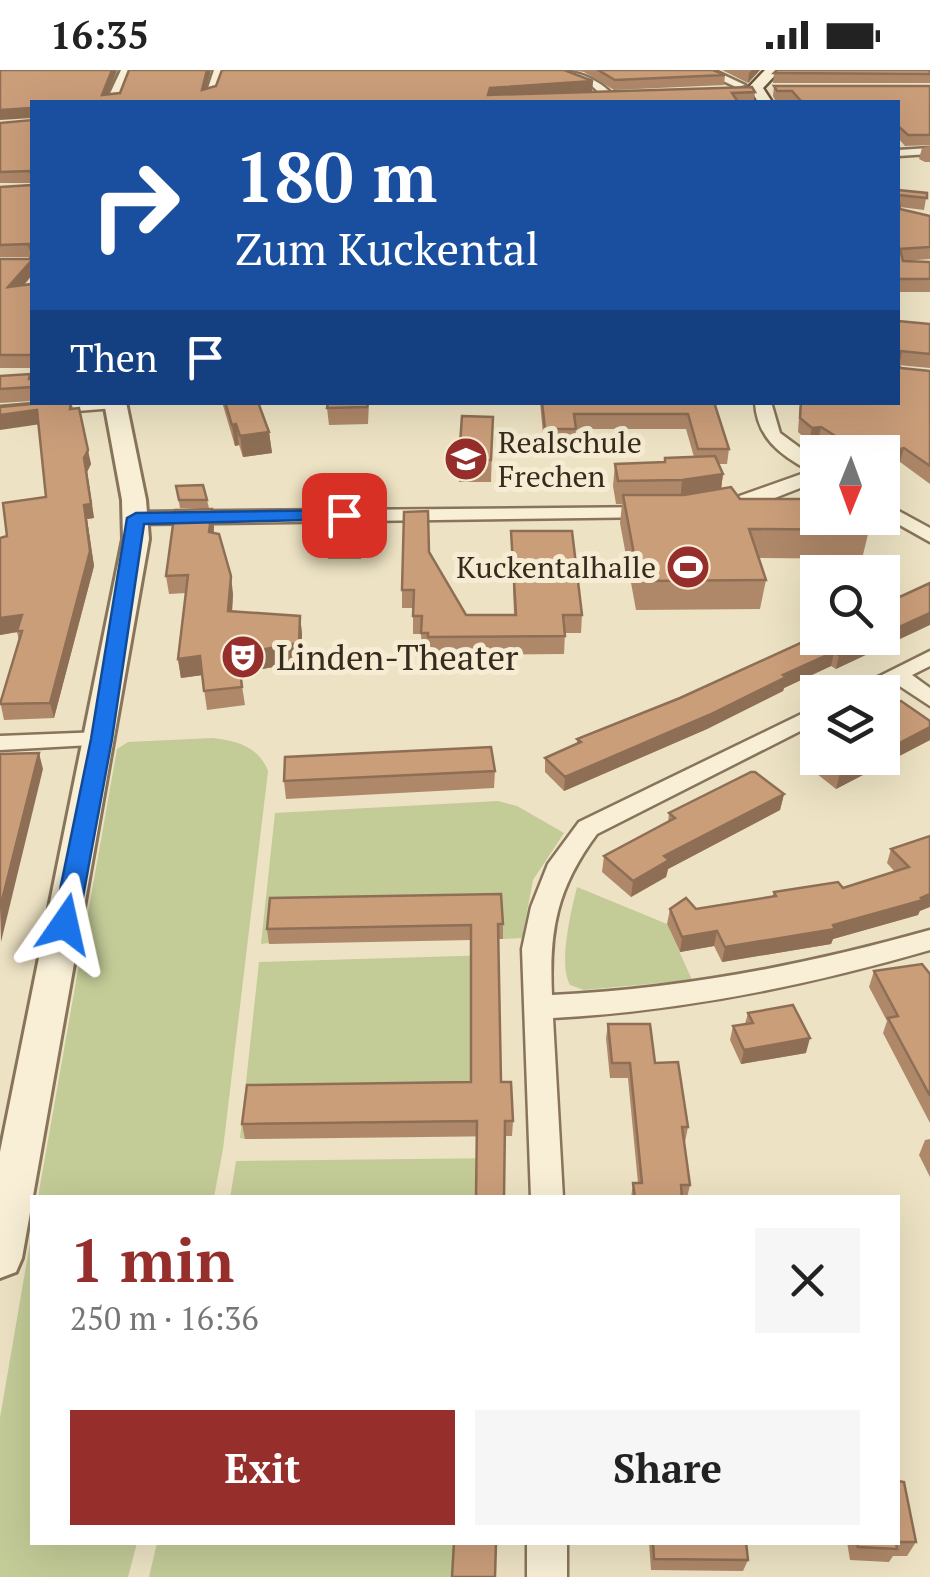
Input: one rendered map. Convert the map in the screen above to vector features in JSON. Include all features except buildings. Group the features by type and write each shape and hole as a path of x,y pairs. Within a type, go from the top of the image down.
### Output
{"main road":[{"path":"763,96 760,82 773,70"}],"street":[{"path":"113,100 127,70"},
{"path":"209,95 218,70"},
{"path":"553,70 594,82 610,97"},
{"path":"705,70 740,85"},
{"path":"728,94 763,96"},
{"path":"591,98 628,96"},
{"path":"900,152 930,151"},
{"path":"0,412 89,405"},
{"path":"0,1258 102,739 136,518 115,405"},
{"path":"763,405 767,431 800,460"},
{"path":"136,518 689,512 747,502 800,479"},
{"path":"900,517 930,536"},
{"path":"930,658 896,674 930,699"},
{"path":"547,1195 536,949 544,906 561,864 588,828 800,723"},
{"path":"0,743 102,739"},
{"path":"539,1007 696,996 791,979 930,940"},
{"path":"547,1577 548,1545"}],"green space":[{"path":"212,738 230,741 259,756 268,771 214,1195 38,1195 117,749 128,742"},
{"path":"498,801 517,806 564,833 533,880 522,938 503,939 501,910 261,944 275,813"},
{"path":"577,887 667,924 692,980 584,990 570,985 565,951"},
{"path":"493,955 501,1097 251,1100 245,1139 240,1138 259,962"},
{"path":"504,1158 478,1195 230,1195 236,1161"},
{"path":"30,1243 30,1545 136,1545 128,1577 0,1577 0,1418"},
{"path":"157,1545 454,1545 452,1577 149,1577"}],"place":[{"name":"Realschule Frechen","path":"466,459"},
{"name":"Kuckentalhalle","path":"688,567"},
{"name":"Linden-Theater","path":"243,657"}],"route":[{"path":"65,924 102,739 136,539 136,518 344,515"}]}
